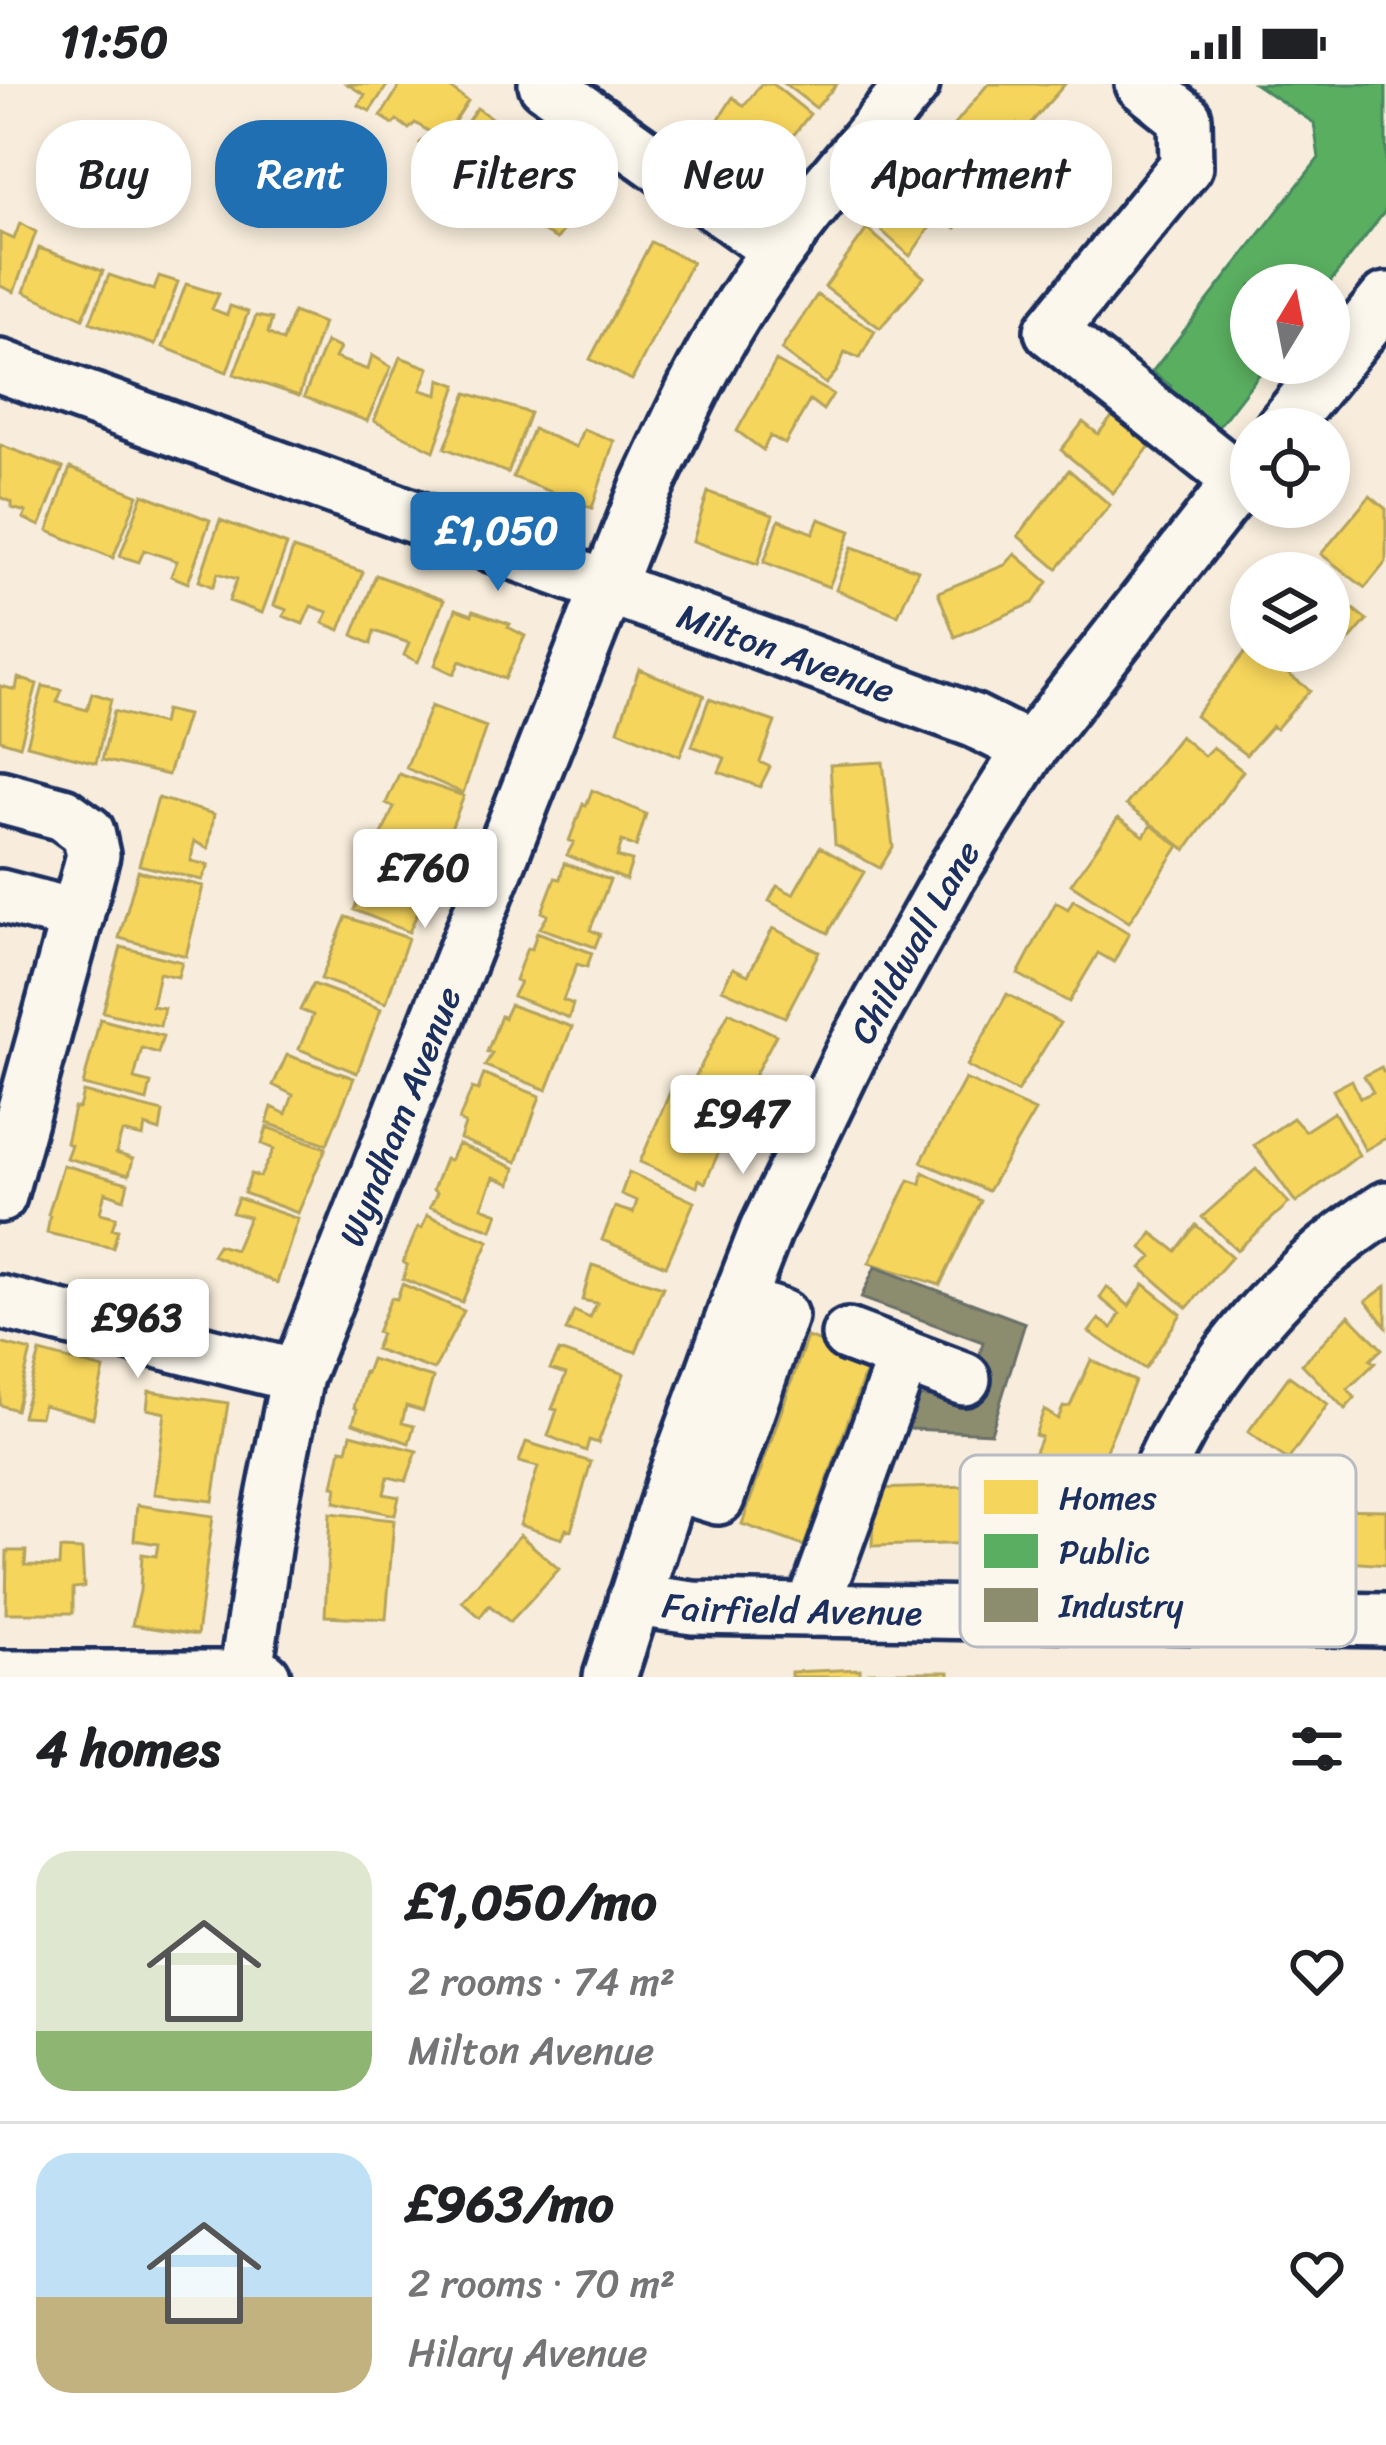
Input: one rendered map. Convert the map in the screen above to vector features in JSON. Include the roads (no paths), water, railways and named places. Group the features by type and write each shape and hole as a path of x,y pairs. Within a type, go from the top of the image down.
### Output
{"street":[{"path":"545,84 778,250"},
{"name":"Wyndham Avenue","path":"245,1677 268,1522 297,1376 646,489 738,310 778,250 913,84"},
{"path":"1142,84 1185,118 1186,166 1051,331 1230,462"},
{"path":"1298,408 1386,299"},
{"name":"Milton Avenue","path":"0,366 974,721 1030,748"},
{"name":"Childwall Lane","path":"610,1677 672,1484 738,1302 766,1230 852,1052 950,876 1030,748 1230,494"},
{"path":"0,797 64,814 88,832 93,855 0,1196"},
{"path":"0,896 76,916"},
{"path":"1167,1455 1245,1334 1281,1293 1323,1254 1386,1208"},
{"path":"0,1302 297,1376"},
{"path":"848,1335 964,1379"},
{"path":"812,1610 904,1356"},
{"name":"Fairfield Avenue","path":"634,1600 694,1607 960,1613"},
{"name":"Fairfield Avenue","path":"1356,1620 1386,1621"},
{"path":"0,1677 264,1677"}]}
